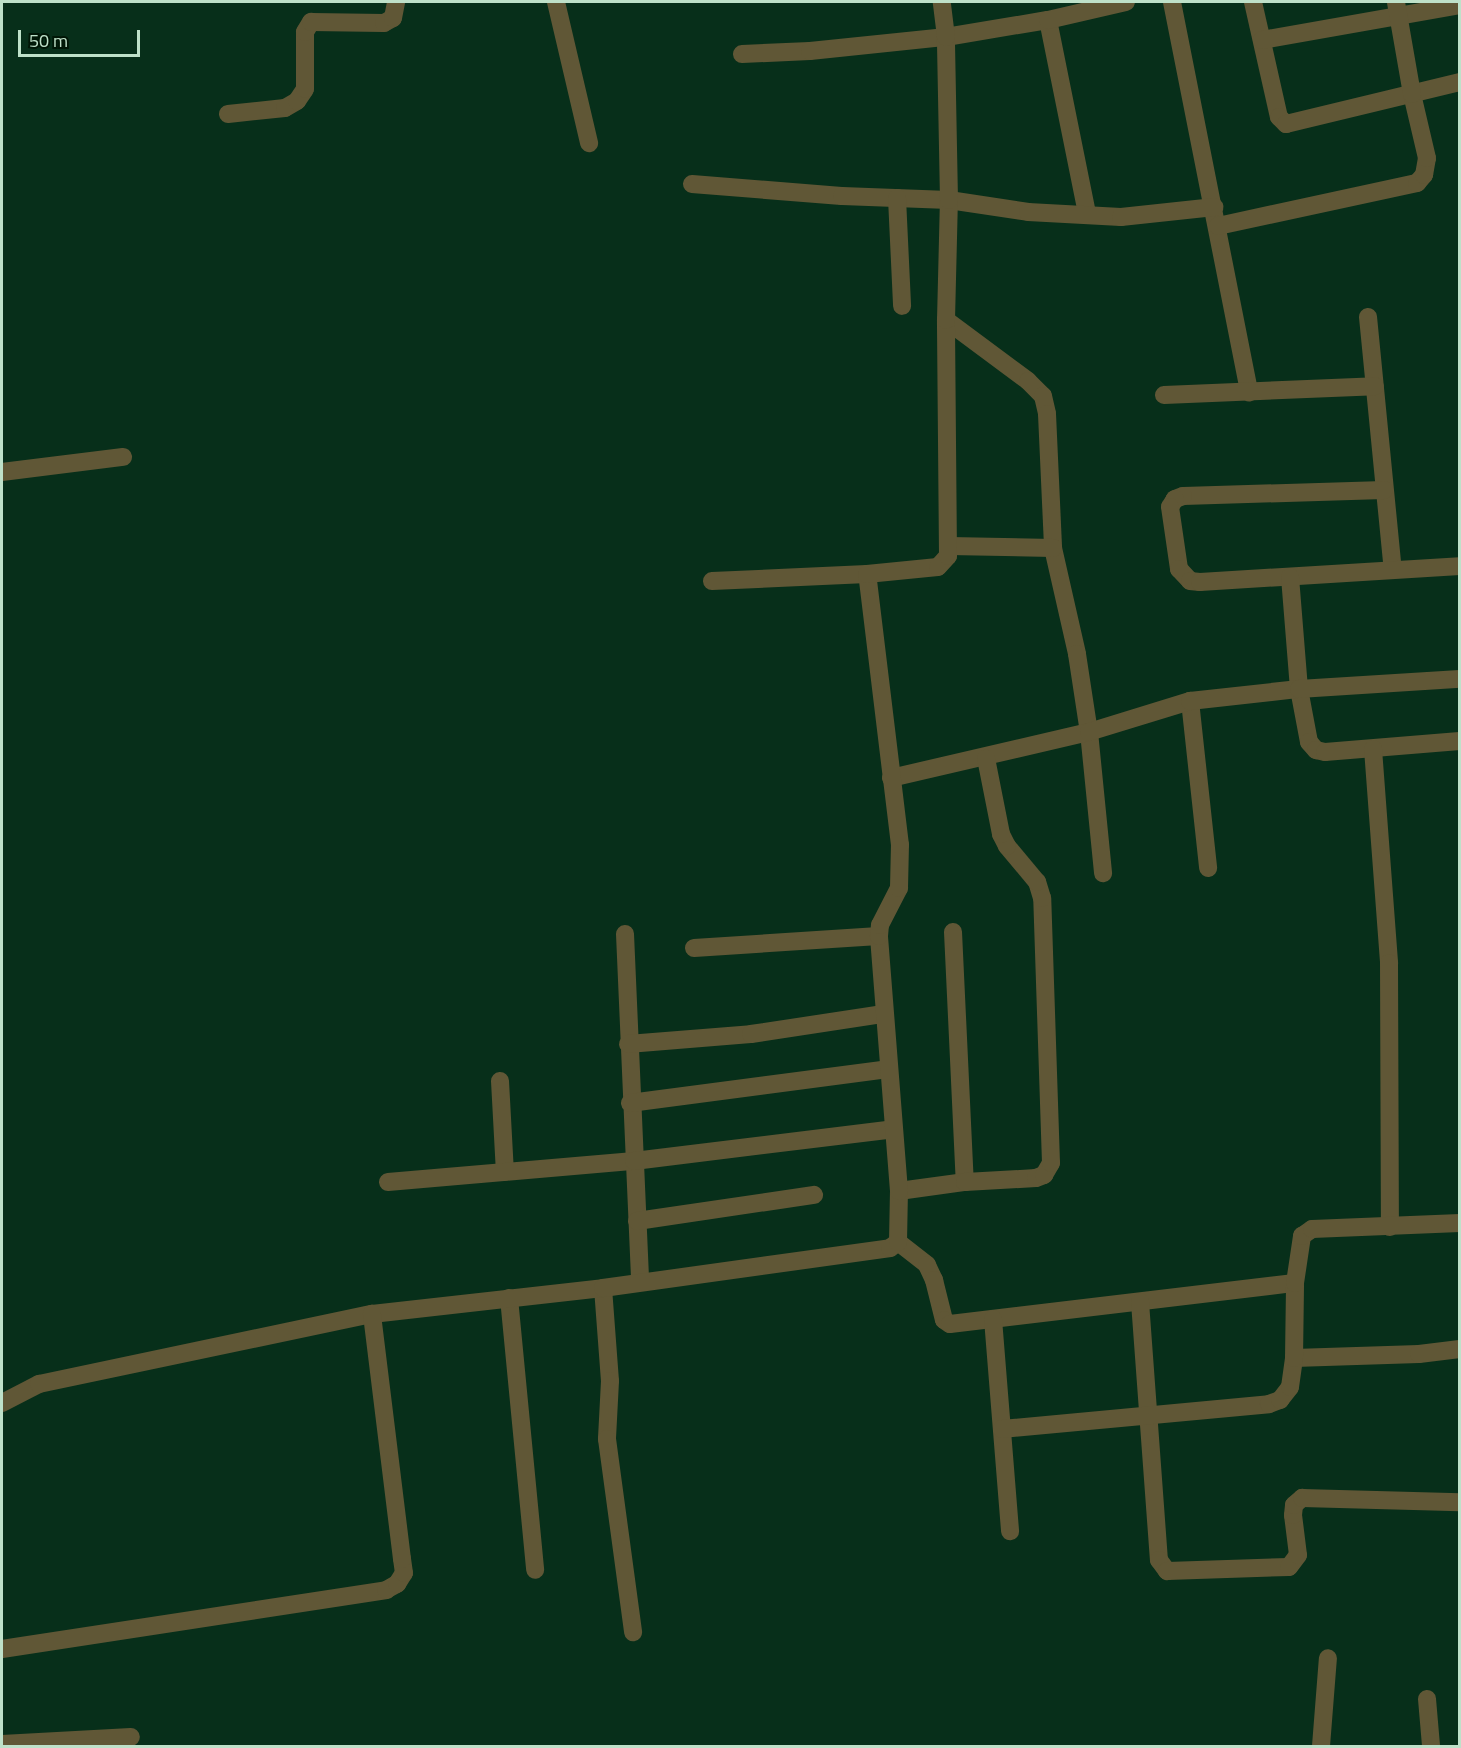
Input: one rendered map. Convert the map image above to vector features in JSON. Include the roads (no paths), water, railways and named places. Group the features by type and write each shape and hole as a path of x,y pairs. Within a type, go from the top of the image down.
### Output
{"street":[{"path":"228,114 285,108 297,101 305,89 305,32 311,22 384,23 393,18 396,2"},
{"path":"556,2 589,142"},
{"path":"712,581 867,574 938,567 948,556 946,320 949,200 946,38 942,2"},
{"path":"742,54 810,51 946,38 1048,20 1126,2"},
{"path":"1172,2 1249,392"},
{"path":"1253,2 1279,117 1286,124 1460,82"},
{"path":"1262,40 1398,9 1460,5"},
{"path":"1218,226 1417,183 1424,175 1427,158 1412,94 1398,9"},
{"path":"1048,20 1087,214"},
{"path":"692,184 949,200 1028,212 1087,214 1121,218 1214,207"},
{"path":"897,198 902,306"},
{"path":"1368,317 1393,570"},
{"path":"946,320 1028,381 1043,396 1047,414 1053,548 1070,617 1089,732 1103,873"},
{"path":"1164,395 1375,386"},
{"path":"2,472 123,457"},
{"path":"1384,490 1183,496 1175,499 1170,507 1179,569 1190,581 1290,578 1460,566"},
{"path":"949,546 1053,548"},
{"path":"867,574 900,845 900,878 894,900 880,925 879,936 899,1191 898,1242"},
{"path":"1290,578 1299,689 1309,742 1316,750 1325,753 1460,741"},
{"path":"891,778 986,758 1089,732 1190,701 1299,689 1460,679"},
{"path":"1190,701 1208,868"},
{"path":"1373,749 1389,963 1390,1227"},
{"path":"899,1191 964,1182 1036,1178 1044,1175 1052,1163 1042,898 1037,882 1012,852 1001,834 986,758"},
{"path":"953,932 964,1182"},
{"path":"625,934 630,1103 640,1282"},
{"path":"694,948 879,936"},
{"path":"628,1044 751,1034 884,1014"},
{"path":"630,1103 888,1069"},
{"path":"500,1081 506,1172"},
{"path":"388,1182 634,1161 893,1129"},
{"path":"637,1221 814,1196"},
{"path":"1002,1429 1269,1404 1280,1400 1290,1387 1294,1358 1296,1283 1300,1242 1305,1233 1312,1229 1460,1223"},
{"path":"898,1242 927,1265 934,1280 946,1322 956,1324 1296,1283"},
{"path":"2,1404 39,1384 372,1314 603,1288 890,1248 898,1242"},
{"path":"603,1288 609,1381 607,1439 633,1632"},
{"path":"509,1298 536,1570"},
{"path":"1140,1302 1160,1560 1167,1571 1289,1567 1298,1555 1293,1515 1294,1505 1302,1498 1460,1502"},
{"path":"2,1648 386,1590 397,1584 404,1573 372,1314"},
{"path":"993,1319 1010,1531"},
{"path":"1294,1358 1419,1354 1460,1349"},
{"path":"1321,1746 1328,1658"},
{"path":"1427,1700 1431,1746"},
{"path":"2,1744 22,1745 131,1737"}]}
